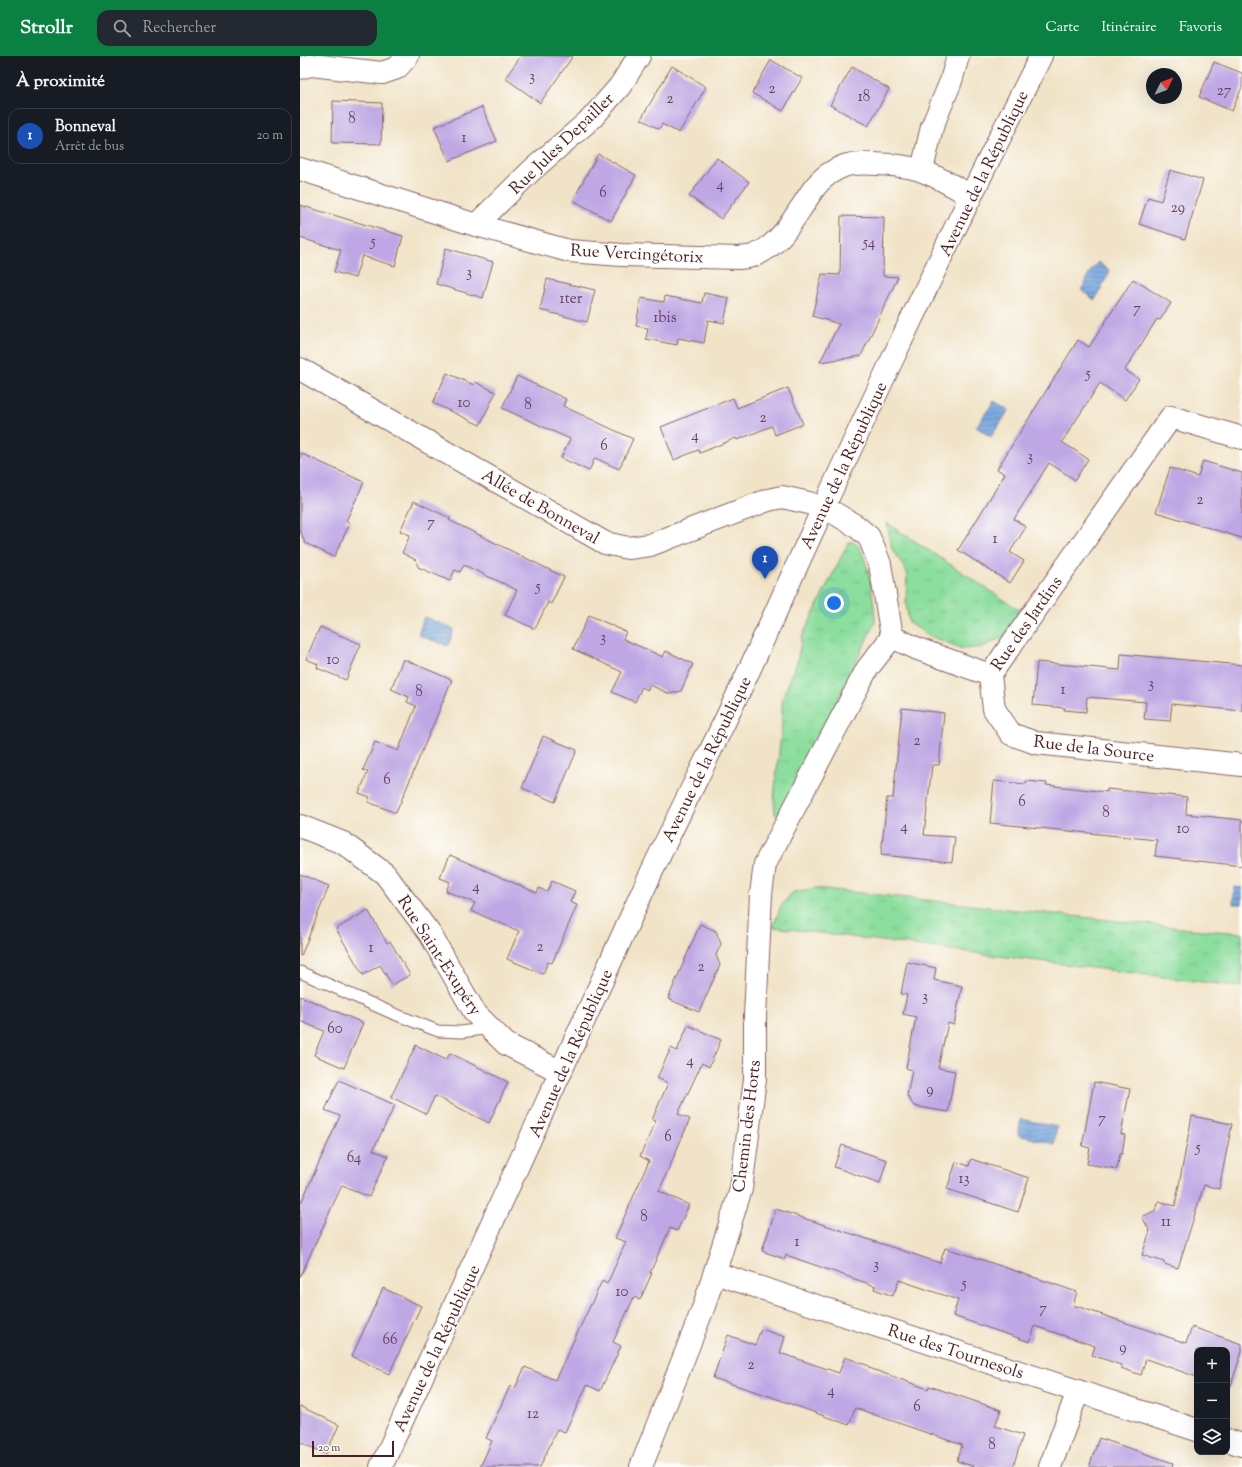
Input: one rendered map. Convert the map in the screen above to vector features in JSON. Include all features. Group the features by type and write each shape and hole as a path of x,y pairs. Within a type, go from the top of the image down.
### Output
{"street":[{"path":"300,68 311,65 382,73 397,68 408,56"},
{"name":"Rue Jules Depailler","path":"476,225 532,170 592,118 620,86 640,56"},
{"path":"922,170 932,127 951,81 958,56"},
{"name":"Avenue de la République","path":"381,1467 642,892 751,666 822,508 971,196 1041,56"},
{"name":"Rue Vercingétorix","path":"300,169 476,225 569,251 622,255 740,258 755,255 768,248 783,233 816,186 830,173 845,165 860,164 903,166 922,170 971,196"},
{"name":"Allée de Bonneval","path":"300,368 605,543 628,548 650,545 768,500 782,497 797,499 822,508"},
{"name":"Rue des Jardins","path":"892,637 918,649 990,675 1171,417 1242,438"},
{"path":"822,508 856,526 869,537 880,564 892,637"},
{"name":"Chemin des Horts","path":"641,1467 704,1306 741,1189 755,1079 755,1008 761,894 765,864 867,668 892,637"},
{"name":"Rue de la Source","path":"990,675 994,709 1011,734 1036,743 1242,765"},
{"name":"Rue Saint-Exupéry","path":"300,826 343,843 385,874 430,934 476,1013 506,1044 561,1072"},
{"name":"Rue des Tournesols","path":"715,1273 1194,1429"},
{"path":"1050,1467 1078,1391"},
{"path":"1230,1441 1242,1445"}],"lane":[{"path":"300,972 392,1013 438,1031 461,1032 490,1028"}],"green space":[{"path":"887,523 1021,611 1005,636 982,647 963,649 930,636 909,623 906,603 907,572 892,549"},
{"path":"849,541 855,543 861,550 868,569 874,605 875,622 824,729 779,817 775,814 774,797 782,725 782,700 797,662 802,637"},
{"path":"815,888 1191,929 1242,933 1242,987 773,927 781,906 793,892"}],"water":[{"path":"1098,262 1110,271 1095,300 1082,291 1088,275"},
{"path":"994,401 1009,410 991,437 976,427"},
{"path":"424,617 454,629 448,646 418,635"},
{"path":"1234,887 1242,888 1242,904 1233,904"},
{"path":"1021,1119 1057,1127 1054,1144 1018,1135"}],"building":[{"path":"521,56 573,56 540,103 505,78"},
{"path":"771,60 802,78 783,111 752,93"},
{"path":"1214,62 1242,73 1242,87 1232,111 1199,97"},
{"path":"672,66 706,87 679,133 662,124 659,129 641,119"},
{"path":"852,67 889,89 868,126 830,105"},
{"path":"333,101 382,103 381,144 332,143"},
{"path":"482,107 497,141 449,161 434,127"},
{"path":"598,154 636,175 611,221 573,200"},
{"path":"717,158 749,182 721,219 689,196"},
{"path":"1170,170 1203,180 1185,239 1139,224 1148,197 1161,201"},
{"path":"300,205 403,236 395,266 362,256 355,278 334,272 341,250 300,238"},
{"path":"841,216 884,217 883,276 898,277 861,356 820,362 839,324 812,316 822,274 840,275"},
{"path":"446,248 493,262 483,298 436,284"},
{"path":"547,279 595,290 587,322 540,310"},
{"path":"1133,279 1171,303 1160,320 1157,319 1125,370 1139,379 1125,400 1100,383 1062,442 1088,459 1075,480 1049,463 1014,519 1026,527 1010,552 1024,561 1010,583 958,550 1005,474 997,469 1078,340 1089,347"},
{"path":"704,293 729,298 724,323 708,320 704,343 678,338 677,345 646,339 648,328 636,326 641,298 664,302 665,296 702,303"},
{"path":"447,373 474,385 475,382 496,392 480,425 433,403"},
{"path":"517,376 566,399 563,406 633,439 619,469 595,458 589,471 561,458 570,439 502,408"},
{"path":"788,388 803,424 775,435 772,426 737,440 736,438 700,453 698,450 674,460 661,427 733,398 737,408"},
{"path":"300,453 364,482 346,521 350,523 334,557 305,543 300,530"},
{"path":"1203,461 1242,473 1242,538 1156,512 1170,468 1198,477"},
{"path":"414,501 564,577 551,604 548,602 535,629 505,615 517,590 464,565 460,572 455,570 450,581 418,567 416,560 402,553 410,535 400,531"},
{"path":"589,615 626,632 623,639 663,657 666,651 693,664 681,691 670,694 650,685 647,690 642,687 635,702 612,692 622,672 573,649"},
{"path":"320,627 361,644 346,680 317,668 318,664 306,659"},
{"path":"1121,654 1242,665 1242,711 1172,704 1170,721 1144,719 1146,702 1087,697 1086,712 1064,710 1065,708 1033,705 1037,662 1120,670"},
{"path":"403,659 452,680 396,813 368,802 370,797 359,793 368,772 363,770 375,742 398,751 416,706 407,702 409,697 391,689"},
{"path":"902,708 944,713 939,765 932,765 924,835 955,837 952,862 881,855 887,798 893,798"},
{"path":"543,736 577,750 555,802 522,788"},
{"path":"994,781 1026,784 1026,781 1047,783 1046,785 1107,792 1107,789 1187,797 1186,814 1242,820 1242,866 1155,856 1157,840 990,823"},
{"path":"450,855 537,893 539,888 547,892 552,881 575,891 570,902 577,905 552,963 548,962 543,974 507,959 519,931 471,911 475,903 446,891 450,882 440,878"},
{"path":"300,874 329,886 301,956 300,956"},
{"path":"368,910 387,943 390,941 410,975 392,985 380,965 363,975 336,929"},
{"path":"700,924 716,931 721,944 716,955 720,965 699,1012 668,999"},
{"path":"907,962 936,968 934,980 962,986 954,1025 948,1023 938,1068 955,1071 948,1112 914,1106 907,1096 912,1070 906,1068 916,1017 903,1014 907,995 901,994"},
{"path":"300,996 363,1023 344,1068 314,1055 324,1031 300,1021"},
{"path":"688,1025 721,1040 709,1067 702,1063 678,1114 690,1119 659,1191 689,1205 677,1231 670,1228 640,1300 634,1297 613,1342 621,1346 600,1391 587,1385 565,1432 557,1429 540,1467 480,1467 492,1441 486,1438 510,1386 515,1388 525,1367 555,1380 602,1281 607,1284 626,1242 615,1238 649,1161 640,1156 656,1121 652,1120 668,1083 657,1078 671,1048 677,1051"},
{"path":"416,1045 446,1060 450,1053 508,1082 489,1123 435,1096 426,1114 391,1097"},
{"path":"339,1080 395,1105 373,1150 388,1156 369,1197 342,1185 300,1277 300,1205 340,1116 325,1110"},
{"path":"1094,1082 1130,1089 1121,1134 1125,1135 1122,1154 1120,1154 1117,1169 1087,1164 1090,1148 1082,1146"},
{"path":"1192,1116 1232,1124 1219,1189 1204,1185 1178,1268 1142,1255 1150,1231 1142,1217 1156,1210 1159,1201 1175,1206"},
{"path":"842,1145 887,1160 880,1183 834,1167"},
{"path":"971,1159 1029,1178 1018,1212 947,1189 956,1162 969,1166"},
{"path":"776,1209 940,1263 945,1248 1077,1292 1073,1305 1186,1343 1192,1327 1242,1344 1242,1351 1230,1388 1230,1347 1194,1347 1194,1376 1146,1359 1141,1375 1121,1368 1121,1365 1092,1355 1095,1346 1035,1326 1030,1342 953,1316 958,1300 899,1280 893,1296 874,1289 875,1286 786,1255 785,1259 762,1251"},
{"path":"383,1288 421,1306 389,1374 352,1356"},
{"path":"761,1329 785,1337 780,1353 839,1373 845,1357 869,1366 869,1368 928,1389 929,1386 1001,1410 995,1426 1023,1435 1013,1467 975,1467 957,1461 962,1445 855,1408 849,1425 766,1395 713,1378 728,1335 755,1345"},
{"path":"300,1406 339,1425 326,1454 300,1442"},
{"path":"1099,1438 1173,1463 1172,1467 1089,1467"}],"place":[{"name":"Bonneval","path":"765,579"}]}
